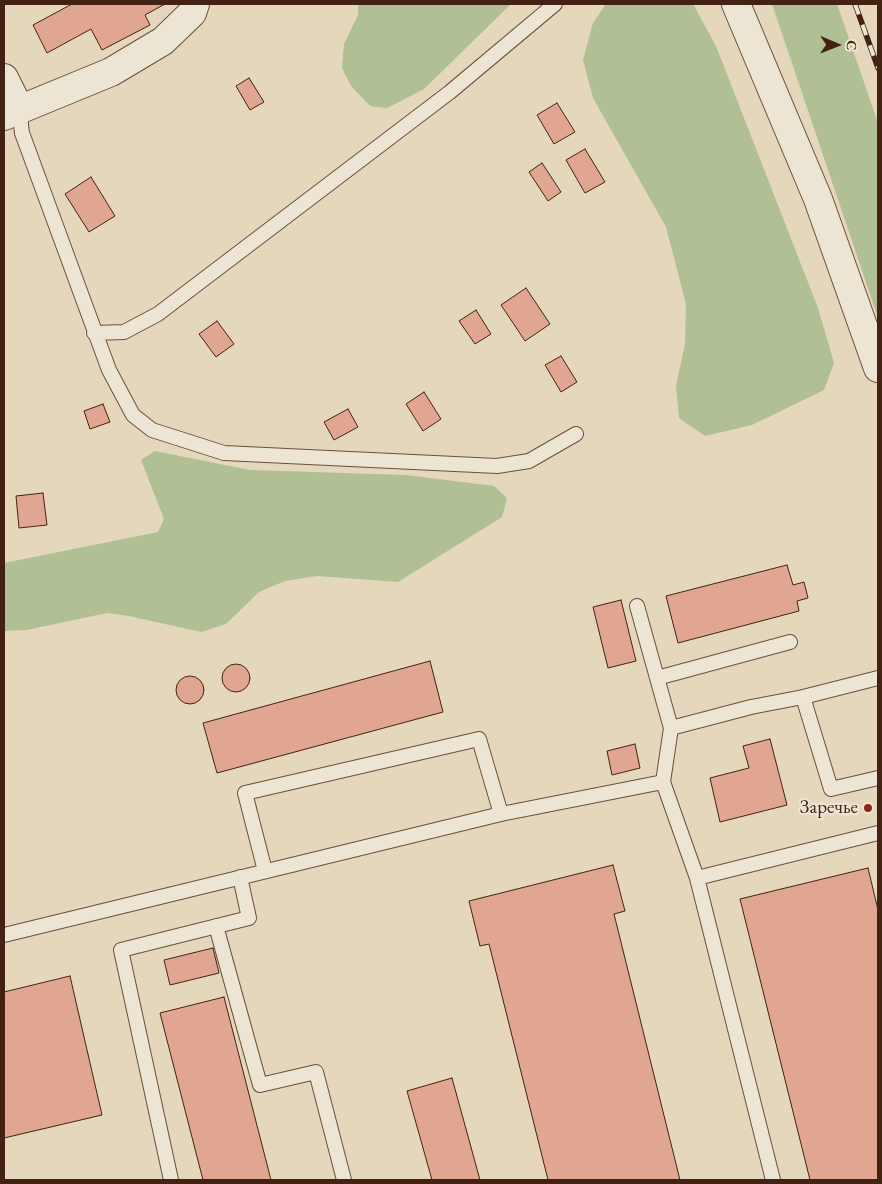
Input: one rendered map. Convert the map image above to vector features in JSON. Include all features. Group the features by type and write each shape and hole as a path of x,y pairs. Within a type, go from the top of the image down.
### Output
{"street":[{"path":"4,78 12,112 111,72 163,42 192,13 195,4"},
{"path":"736,4 818,199 878,368"}],"lane":[{"path":"94,333 124,332 158,314 450,92 555,4"},
{"path":"12,112 22,133 108,370 133,415 152,430 224,454 497,466 528,461 576,434"},
{"path":"637,606 671,728 663,782 697,878 773,1180"},
{"path":"657,678 790,642"},
{"path":"671,728 751,707 803,697 878,678"},
{"path":"803,697 831,789 878,778"},
{"path":"265,871 245,793 479,739 501,814"},
{"path":"4,935 501,814 663,782"},
{"path":"697,878 878,833"},
{"path":"171,1180 120,950 249,918 240,877"},
{"path":"216,926 260,1085 316,1072 344,1180"}],"green space":[{"path":"358,4 511,4 424,89 387,108 370,106 351,86 342,68 344,44 358,15"},
{"path":"606,4 693,4 716,46 818,308 834,363 824,390 752,425 705,436 679,418 676,386 685,344 686,304 666,227 593,98 583,60 593,23"},
{"path":"772,4 837,4 878,123 878,318"},
{"path":"155,451 250,470 406,475 494,486 507,498 502,517 398,582 317,576 285,581 259,592 226,624 201,632 107,613 27,630 4,631 4,563 158,532 164,519 141,460"}],"building":[{"path":"72,4 165,4 145,15 150,25 102,50 91,29 47,53 33,25"},
{"path":"249,78 264,102 250,110 236,86"},
{"path":"557,103 575,132 554,144 537,115"},
{"path":"585,149 605,182 585,193 566,160"},
{"path":"542,163 561,192 548,201 529,172"},
{"path":"91,177 115,216 89,232 65,194"},
{"path":"526,288 550,324 525,341 501,305"},
{"path":"476,310 491,334 475,344 459,321"},
{"path":"217,321 234,344 216,357 199,334"},
{"path":"561,356 577,382 561,392 545,365"},
{"path":"424,392 441,419 423,431 406,404"},
{"path":"103,404 110,422 90,429 84,411"},
{"path":"348,409 358,427 334,440 324,422"},
{"path":"43,493 47,525 19,528 16,496"},
{"path":"787,565 793,585 804,582 808,598 797,601 799,611 678,643 666,596"},
{"path":"621,600 636,661 608,668 593,607"},
{"path":"430,661 443,712 217,773 203,723"},
{"path":"236,664 246,668 250,678 246,688 236,692 226,688 222,678 226,668"},
{"path":"190,676 200,680 204,690 200,700 190,704 180,700 176,690 180,680"},
{"path":"770,739 787,805 720,822 710,778 749,768 743,746"},
{"path":"635,744 640,768 612,775 607,751"},
{"path":"613,865 625,911 614,914 680,1180 548,1180 489,944 480,946 469,901"},
{"path":"868,868 878,910 878,1180 810,1180 740,899"},
{"path":"213,948 219,973 170,985 164,960"},
{"path":"70,976 102,1115 4,1138 4,992"},
{"path":"224,997 271,1180 203,1180 160,1013"},
{"path":"452,1078 480,1180 432,1180 407,1091"}],"railway":[{"path":"855,4 878,68"}],"place":[{"name":"Заречье","path":"868,808"}]}
